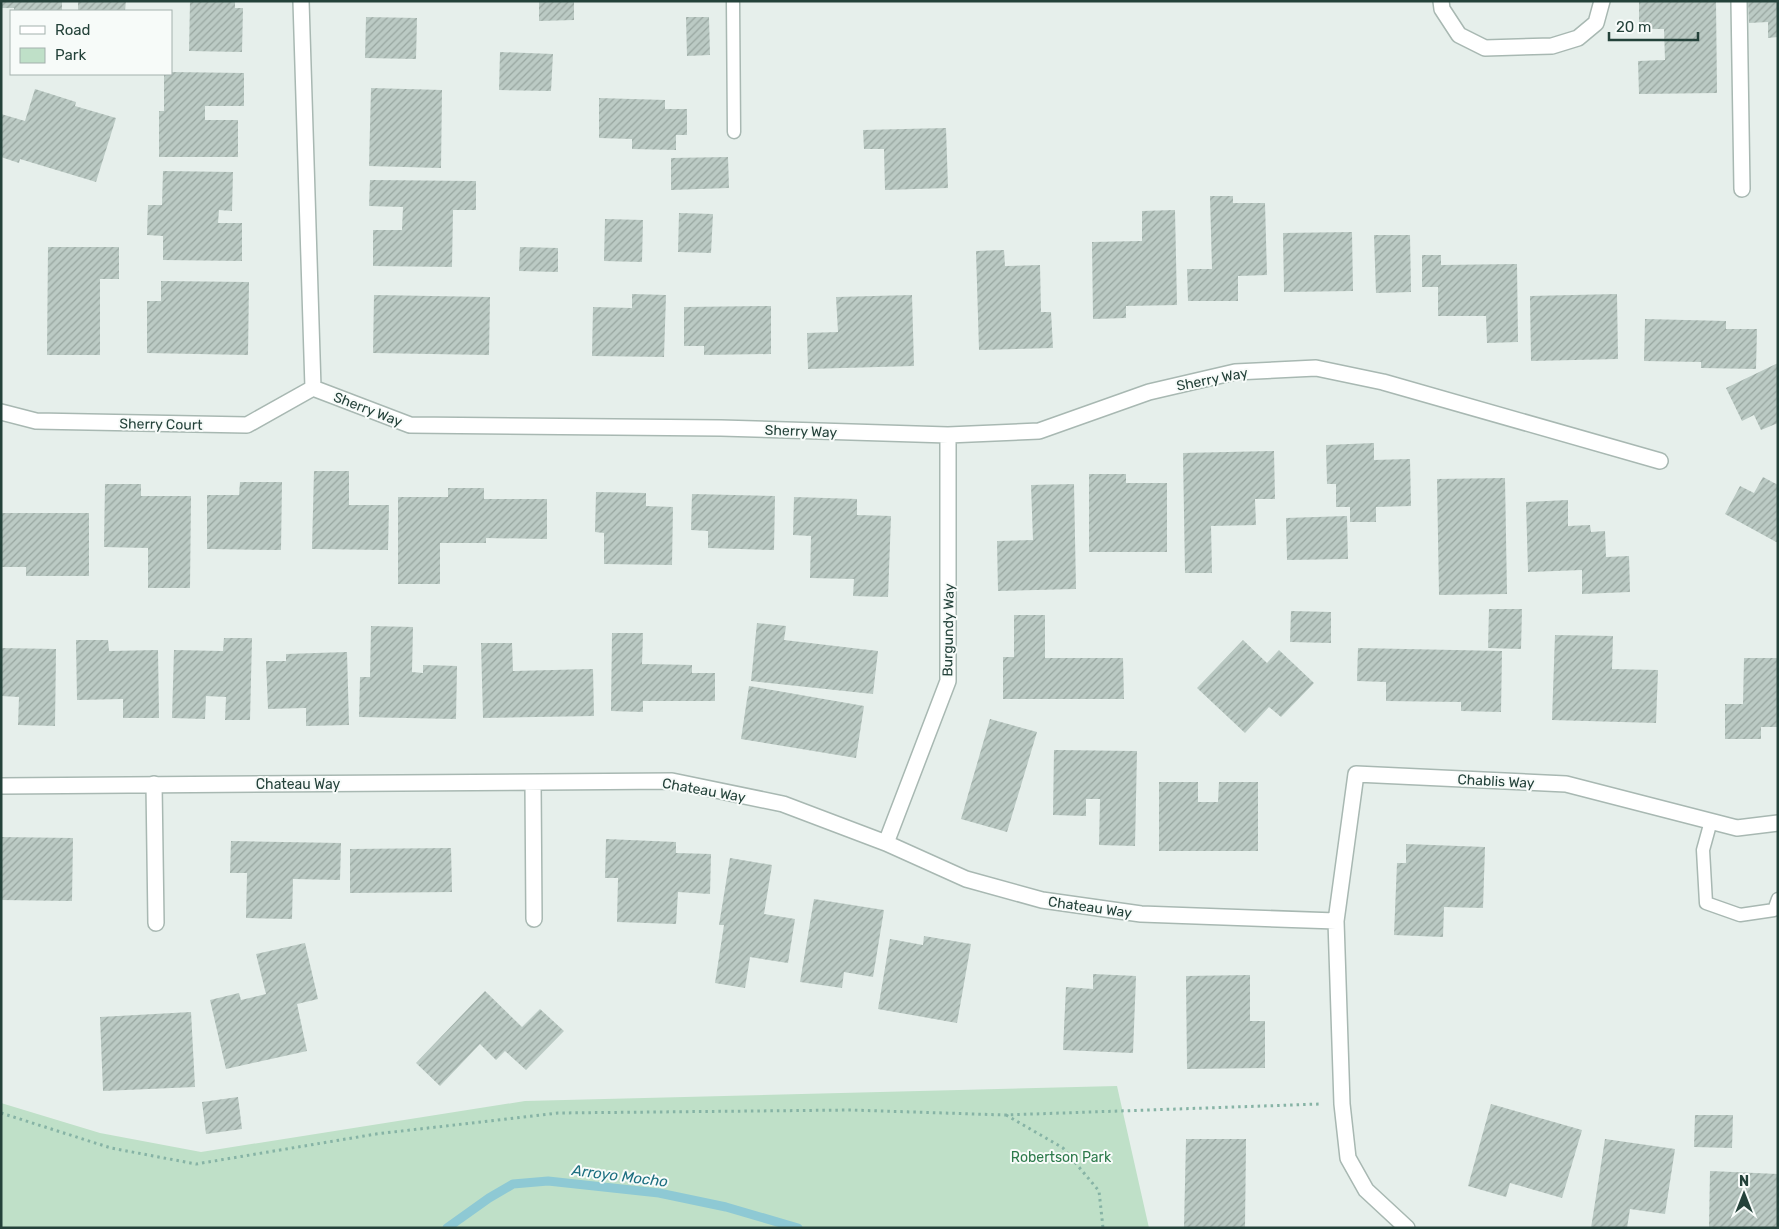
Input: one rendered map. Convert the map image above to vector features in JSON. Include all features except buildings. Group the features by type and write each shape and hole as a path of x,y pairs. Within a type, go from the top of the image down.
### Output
{"street":[{"path":"301,1 313,388"},
{"path":"1441,1 1442,9 1459,35 1485,48 1552,46 1578,38 1596,23 1602,1"},
{"path":"1739,1 1742,189"},
{"name":"Sherry Way","path":"313,388 410,425 721,428 948,435 1038,431 1149,392 1236,372 1316,368 1383,382 1660,461"},
{"name":"Sherry Court","path":"1,412 36,422 247,425 313,388"},
{"name":"Burgundy Way","path":"886,843 948,681 948,435"},
{"name":"Chablis Way","path":"1336,920 1356,774 1566,784 1737,828 1778,823"},
{"name":"Chateau Way","path":"1,786 672,782 783,804 886,843 966,879 1042,900 1141,914 1336,920"},
{"path":"533,783 534,919"},
{"path":"154,784 156,924"},
{"path":"1336,920 1342,1104 1348,1158 1366,1190 1407,1228"}],"lane":[{"path":"733,1 734,132"},
{"path":"1711,821 1703,850 1706,903 1740,915 1774,910 1778,899"}],"path":[{"path":"1,1113 111,1148 196,1164 376,1134 558,1112 851,1110 1005,1115 1342,1104"},
{"path":"1005,1115 1063,1148 1099,1191 1103,1228"}],"green space":[{"name":"Robertson Park","path":"1117,1086 1149,1228 1,1228 1,1103 100,1133 201,1152 525,1101"}],"waterway":[{"name":"Arroyo Mocho","path":"447,1228 489,1198 513,1184 548,1181 659,1193 726,1207 798,1228"}]}
